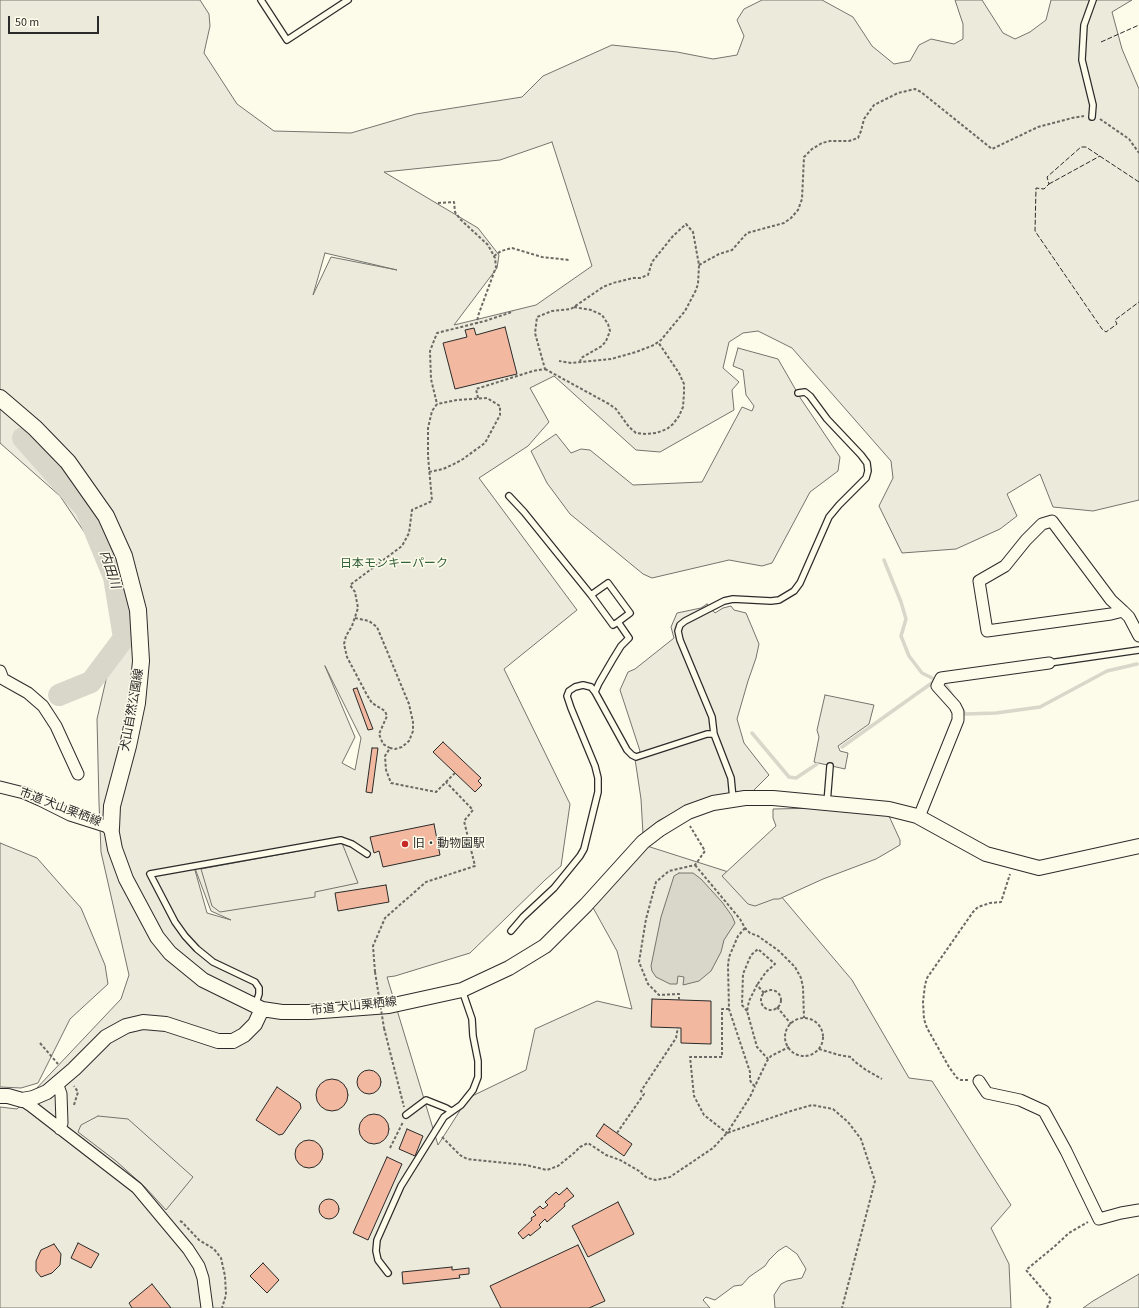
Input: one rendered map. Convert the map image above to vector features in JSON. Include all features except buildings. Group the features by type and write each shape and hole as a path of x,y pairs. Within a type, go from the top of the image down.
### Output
{"main road":[{"name":"犬山自然公園線","path":"0,398 35,428 68,462 106,516 124,556 138,610 141,661 137,703 128,746 112,806 111,828"}],"street":[{"path":"1123,611 1111,614 987,631 979,581 1005,566 1026,540 1042,524 1052,522 1111,600 1123,611 1129,617 1139,636"},
{"path":"919,817 958,720 958,712 955,706 937,686 941,678 1048,663"},
{"path":"1,677 28,693 42,706 56,726 78,774"},
{"name":"市道 犬山栗栖線","path":"0,787 24,793 70,815 111,828 115,849 126,879 157,936 170,953 203,980 258,1008 282,1012 309,1012 389,1006 462,990 509,968 545,946 586,905 643,842 660,828 697,808 713,803 739,799 773,798 889,809 919,817 986,854 1039,868 1139,846"},
{"path":"22,1100 47,1092 106,1037 126,1026 143,1022 166,1024 218,1041 233,1041 244,1035 255,1024 258,1008"},
{"path":"979,1081 988,1093 1020,1100 1044,1111 1066,1151 1099,1219 1121,1212 1139,1210"},
{"path":"57,1084 61,1094 62,1123 60,1129"},
{"path":"0,1096 8,1096 22,1100 137,1188 188,1249 199,1266 203,1278 207,1308"}],"lane":[{"path":"261,0 287,40 348,0"},
{"path":"1092,117 1093,105 1082,60 1084,25 1093,0"},
{"path":"739,799 714,734 712,717 680,640 678,631 680,625 685,620 724,600 779,600 794,591 800,583 829,516 866,478 868,471 867,463 861,455 828,419 810,396 805,392 798,393"},
{"path":"509,496 524,512 591,595 613,625 630,613 608,583 591,595"},
{"path":"595,692 621,646 629,638 618,622"},
{"path":"1048,663 1139,650"},
{"path":"511,932 523,917 554,888 575,864 584,849 598,792 598,778 592,757 567,696 569,691 575,687 583,685 591,686 627,750 636,757 707,734 714,734"},
{"path":"827,803 830,766"},
{"path":"258,1008 259,988 255,982 213,962 197,949 175,922 150,874 341,840 352,844 367,854"},
{"path":"388,1273 378,1260 376,1251 377,1240 401,1186 444,1117 461,1105 473,1090 478,1077 478,1061 473,1036 472,1019 462,990"},
{"path":"406,1115 426,1100 451,1111"}],"path":[{"path":"699,265 718,254 732,250 747,233 784,223 791,218 798,210 802,199 804,157 812,149 822,143 830,141 849,141 858,138 864,119 874,104 898,93 915,89 921,92 992,148 1038,127 1086,116 1104,121 1121,132 1129,139 1139,153"},
{"path":"438,203 454,202 455,212 460,219 488,245 497,263 478,316 477,324"},
{"path":"545,369 535,333 537,317 552,311 574,307 603,287 648,275 652,262 673,236 686,224 693,232 699,265 698,284 685,311 661,340 636,352 611,359 580,362 559,361"},
{"path":"494,256 501,251 512,248 542,257 569,260"},
{"path":"574,307 591,310 602,315 608,324 610,331 602,346 581,358 580,362"},
{"path":"437,404 431,379 430,351 437,333 477,324 513,311"},
{"path":"478,398 476,388 533,371 545,369 609,404 616,409 629,427 636,433 656,433 668,429 679,416 683,407 684,393 684,384 680,373 658,342"},
{"path":"355,618 369,621 377,627 409,704 412,716 413,731 409,741 402,747 396,749 390,748 383,744 379,734 387,716 385,711 372,703 347,657 344,644 358,608 355,592 350,585 402,546 409,533 412,510 432,501 429,472 428,428 432,411 437,404 457,400 487,398 500,406 500,415 496,425 485,443 454,464 443,469 429,472"},
{"path":"390,748 385,756 386,770 391,783 436,792 455,773"},
{"path":"390,1148 406,1115 384,1028 375,972 373,946 385,918 426,882 475,866 464,821 473,810 446,782"},
{"path":"679,1000 679,994 659,995 648,984 639,962 646,919 656,882 669,871 695,865 705,851 687,820"},
{"path":"979,1081 961,1080 957,1078 949,1067 927,1028 924,1019 923,1002 925,985 927,978 973,912 978,907 990,903 1001,902 1014,862"},
{"path":"695,865 740,919 745,928 750,933 758,936 779,951 795,967 801,978 803,987 804,1018"},
{"path":"745,928 738,936 728,966 729,1009 750,1072 750,1080 755,1086"},
{"path":"747,1012 749,1001 757,985 766,972 775,964 758,949 751,955 743,974 742,1005 747,1012 757,1047 768,1059"},
{"path":"757,985 764,993"},
{"path":"772,990 778,993 780,999 777,1007 771,1010 765,1008 761,1002 764,993 772,990"},
{"path":"777,1007 791,1024"},
{"path":"728,1133 704,1115 694,1096 690,1057 722,1057 722,1009 729,1009"},
{"path":"804,1018 816,1022 822,1032 823,1038 819,1049 809,1055 803,1056 797,1054 789,1047 786,1036 791,1024 804,1018"},
{"path":"617,1133 644,1094 641,1091 676,1038 678,1027"},
{"path":"40,1043 58,1064"},
{"path":"436,1130 460,1155 467,1159 526,1165 547,1170 558,1166 580,1147 588,1143 606,1155 620,1160 639,1171 647,1178 656,1180 670,1177 713,1148 728,1133 750,1097 768,1059 789,1047"},
{"path":"819,1049 851,1057 866,1070 882,1079"},
{"path":"728,1133 812,1104 833,1109 848,1122 861,1139 875,1182 842,1308"},
{"path":"1047,1308 1051,1300 1026,1270 1069,1233 1084,1224 1099,1219"}],"green space":[{"name":"日本モンキーパーク","path":"0,0 200,0 209,14 210,26 204,53 237,104 274,131 351,133 416,114 522,97 543,76 612,45 677,52 713,59 737,55 744,36 737,20 744,9 762,0 822,0 853,17 872,46 894,64 910,61 919,45 931,39 954,44 963,39 963,24 955,0 982,0 1003,33 1015,39 1030,32 1046,20 1051,0 1132,0 1112,12 1122,49 1139,89 1139,500 1093,511 1053,507 1040,474 1007,494 1017,516 1000,529 956,549 902,553 879,506 893,478 891,461 792,348 758,331 743,333 729,342 723,368 739,382 732,390 734,410 660,452 636,450 554,376 530,388 549,422 528,446 479,478 577,610 504,669 570,804 561,866 470,953 395,976 387,977 438,1145 468,1098 526,1070 535,1029 597,1001 632,1009 617,951 591,904 647,846 741,876 780,895 852,980 909,1078 932,1081 1011,1205 991,1228 1009,1264 1011,1308 775,1308 774,1295 781,1284 787,1281 802,1278 806,1269 797,1254 786,1246 778,1251 765,1266 749,1277 742,1285 734,1286 715,1300 706,1297 703,1300 710,1308 0,1308 0,1107 17,1109 121,999 129,975 101,852 97,719 120,619 112,573 60,496 0,443","holes":["552,142 592,266 536,305 454,325 497,268 499,255 478,228 384,172 500,160","325,253 397,270 331,257 313,295","325,666 361,738 355,770 342,763 355,737","193,863 211,911 231,920 207,913"]},
{"path":"1139,1274 1139,1308 1083,1308 1093,1301"}],"shaded area":[{"path":"738,348 778,359 801,399 840,457 838,471 810,492 772,563 762,566 729,560 652,578 643,574 570,514 547,483 531,451 556,434 571,453 581,449 590,450 633,485 702,482 742,407 752,411 754,406 746,395 743,370 733,366"},
{"path":"707,604 715,613 723,608 731,606 734,610 746,613 759,644 737,719 744,743 769,775 751,793 688,805 658,821 643,834 641,799 635,759 640,751 620,690 628,672 635,669 674,638 671,627 677,613 701,608"},
{"path":"825,695 874,705 869,724 838,746 840,751 848,753 845,769 814,762 819,737 817,730"},
{"path":"819,808 874,812 889,816 900,840 900,845 876,859 823,879 779,899 774,899 755,906 748,904 722,876 776,826 773,818 773,809"},
{"path":"0,843 37,858 81,908 105,965 108,984 70,1019 38,1083 21,1088 0,1087"},
{"path":"342,843 358,883 315,892 315,897 220,912 212,906 201,869"},
{"path":"679,873 693,873 701,879 722,902 735,923 724,940 721,952 711,971 699,981 683,985 684,977 678,976 677,984 670,984 656,977 651,966 661,917 674,876"},
{"path":"98,1116 128,1119 193,1177 166,1210 145,1187 116,1161 78,1132 81,1125"}],"waterway":[{"name":"内田川","path":"23,438 86,509 114,577 124,638 91,682 59,695"},
{"path":"842,747 936,680 922,673 909,656 901,636 906,619 901,602 884,560"},
{"path":"961,708 965,714 996,713 1040,707 1107,671 1137,664"},
{"path":"945,684 954,698"},
{"path":"752,733 789,777 796,778 817,764"}],"fence":[{"path":"1101,42 1139,25"},
{"path":"1139,182 1086,147 1081,147 1047,177 1049,184 1044,189 1036,188 1035,231 1102,329 1106,332 1117,324 1115,320 1139,302"},
{"path":"1049,184 1100,156"}],"place":[{"name":"旧・動物園駅","path":"405,844"}]}
